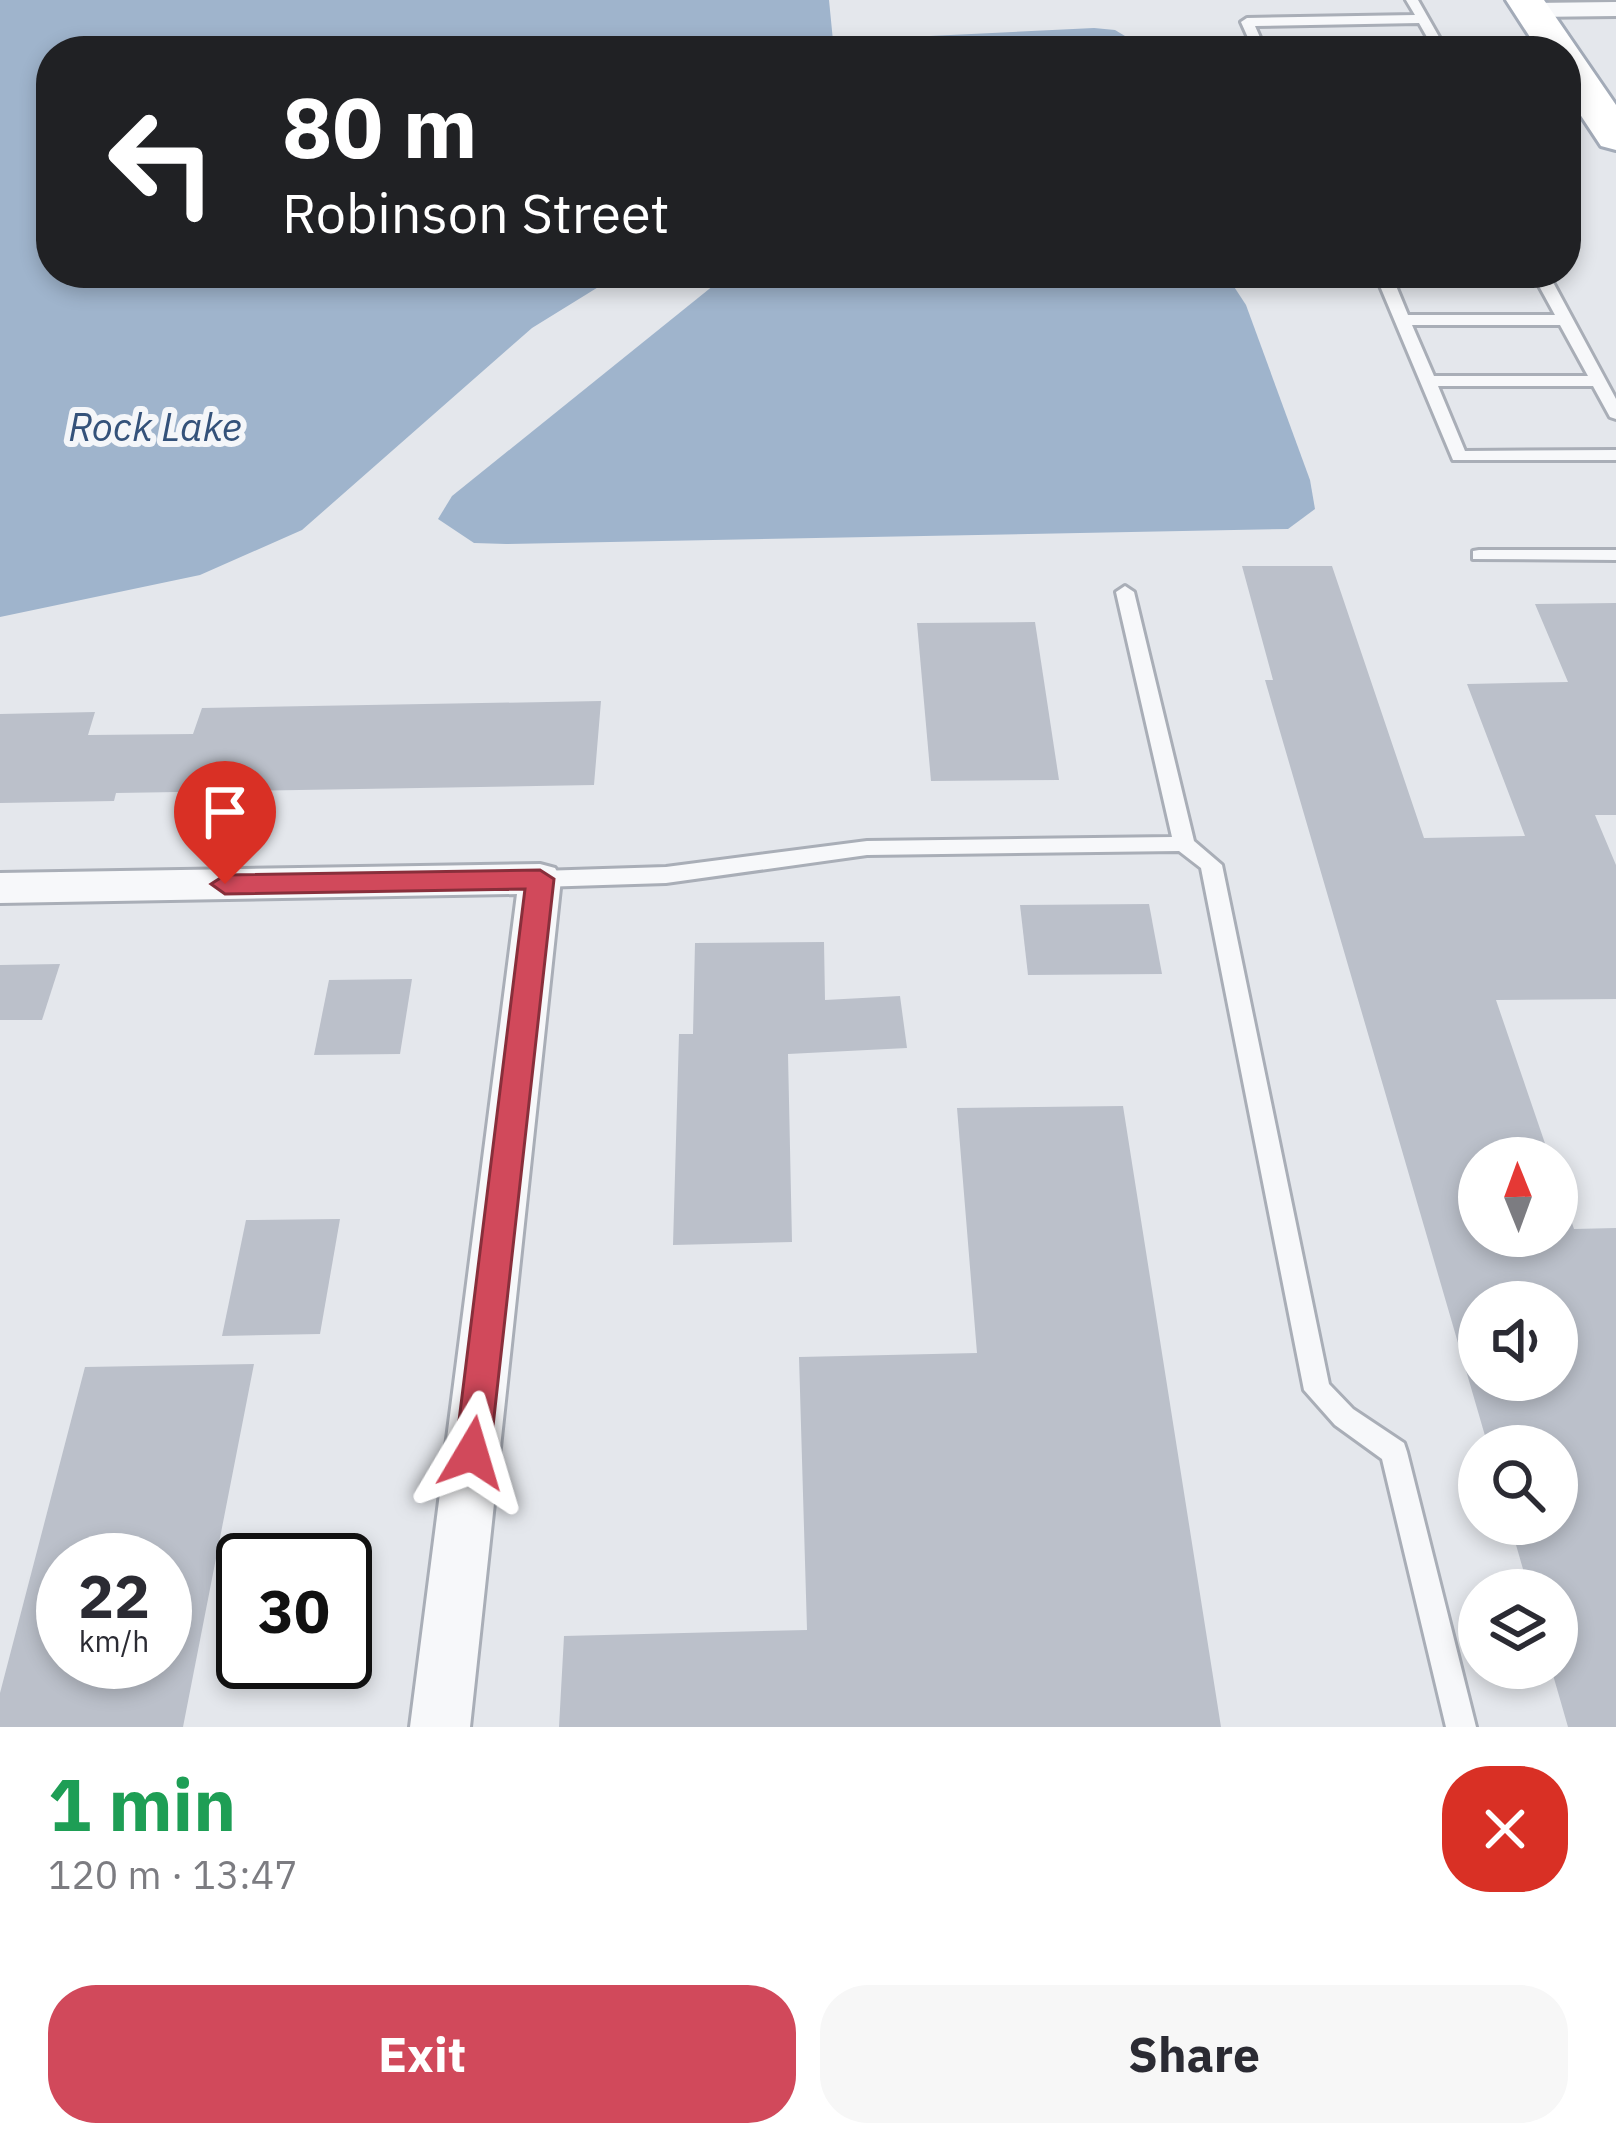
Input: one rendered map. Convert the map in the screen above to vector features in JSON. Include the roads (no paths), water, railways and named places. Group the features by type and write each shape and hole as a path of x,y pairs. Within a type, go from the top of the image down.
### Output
{"main road":[{"path":"1529,5 1549,36"},
{"path":"1581,84 1616,136"}],"street":[{"path":"1529,5 1616,9"},
{"path":"0,888 540,879 440,1727"}],"lane":[{"path":"1412,0 1433,36"},
{"path":"1253,36 1247,22 1423,19"},
{"path":"1389,288 1459,456 1616,455"},
{"path":"1548,288 1616,414"},
{"path":"1402,320 1566,320"},
{"path":"1428,381 1598,381"},
{"path":"1479,555 1616,555"},
{"path":"1125,592 1184,844"},
{"path":"540,879 666,874 867,848 1184,844 1211,865 1317,1390 1344,1417 1394,1452 1461,1727"}],"water":[{"name":"Rock Lake","path":"0,0 829,0 833,36 36,36 36,288 597,288 532,328 302,530 200,575 0,617"},
{"path":"1094,28 1125,36 930,36"},
{"path":"710,288 1235,288 1246,305 1310,480 1315,509 1288,529 506,544 474,543 438,519 452,496"}]}
